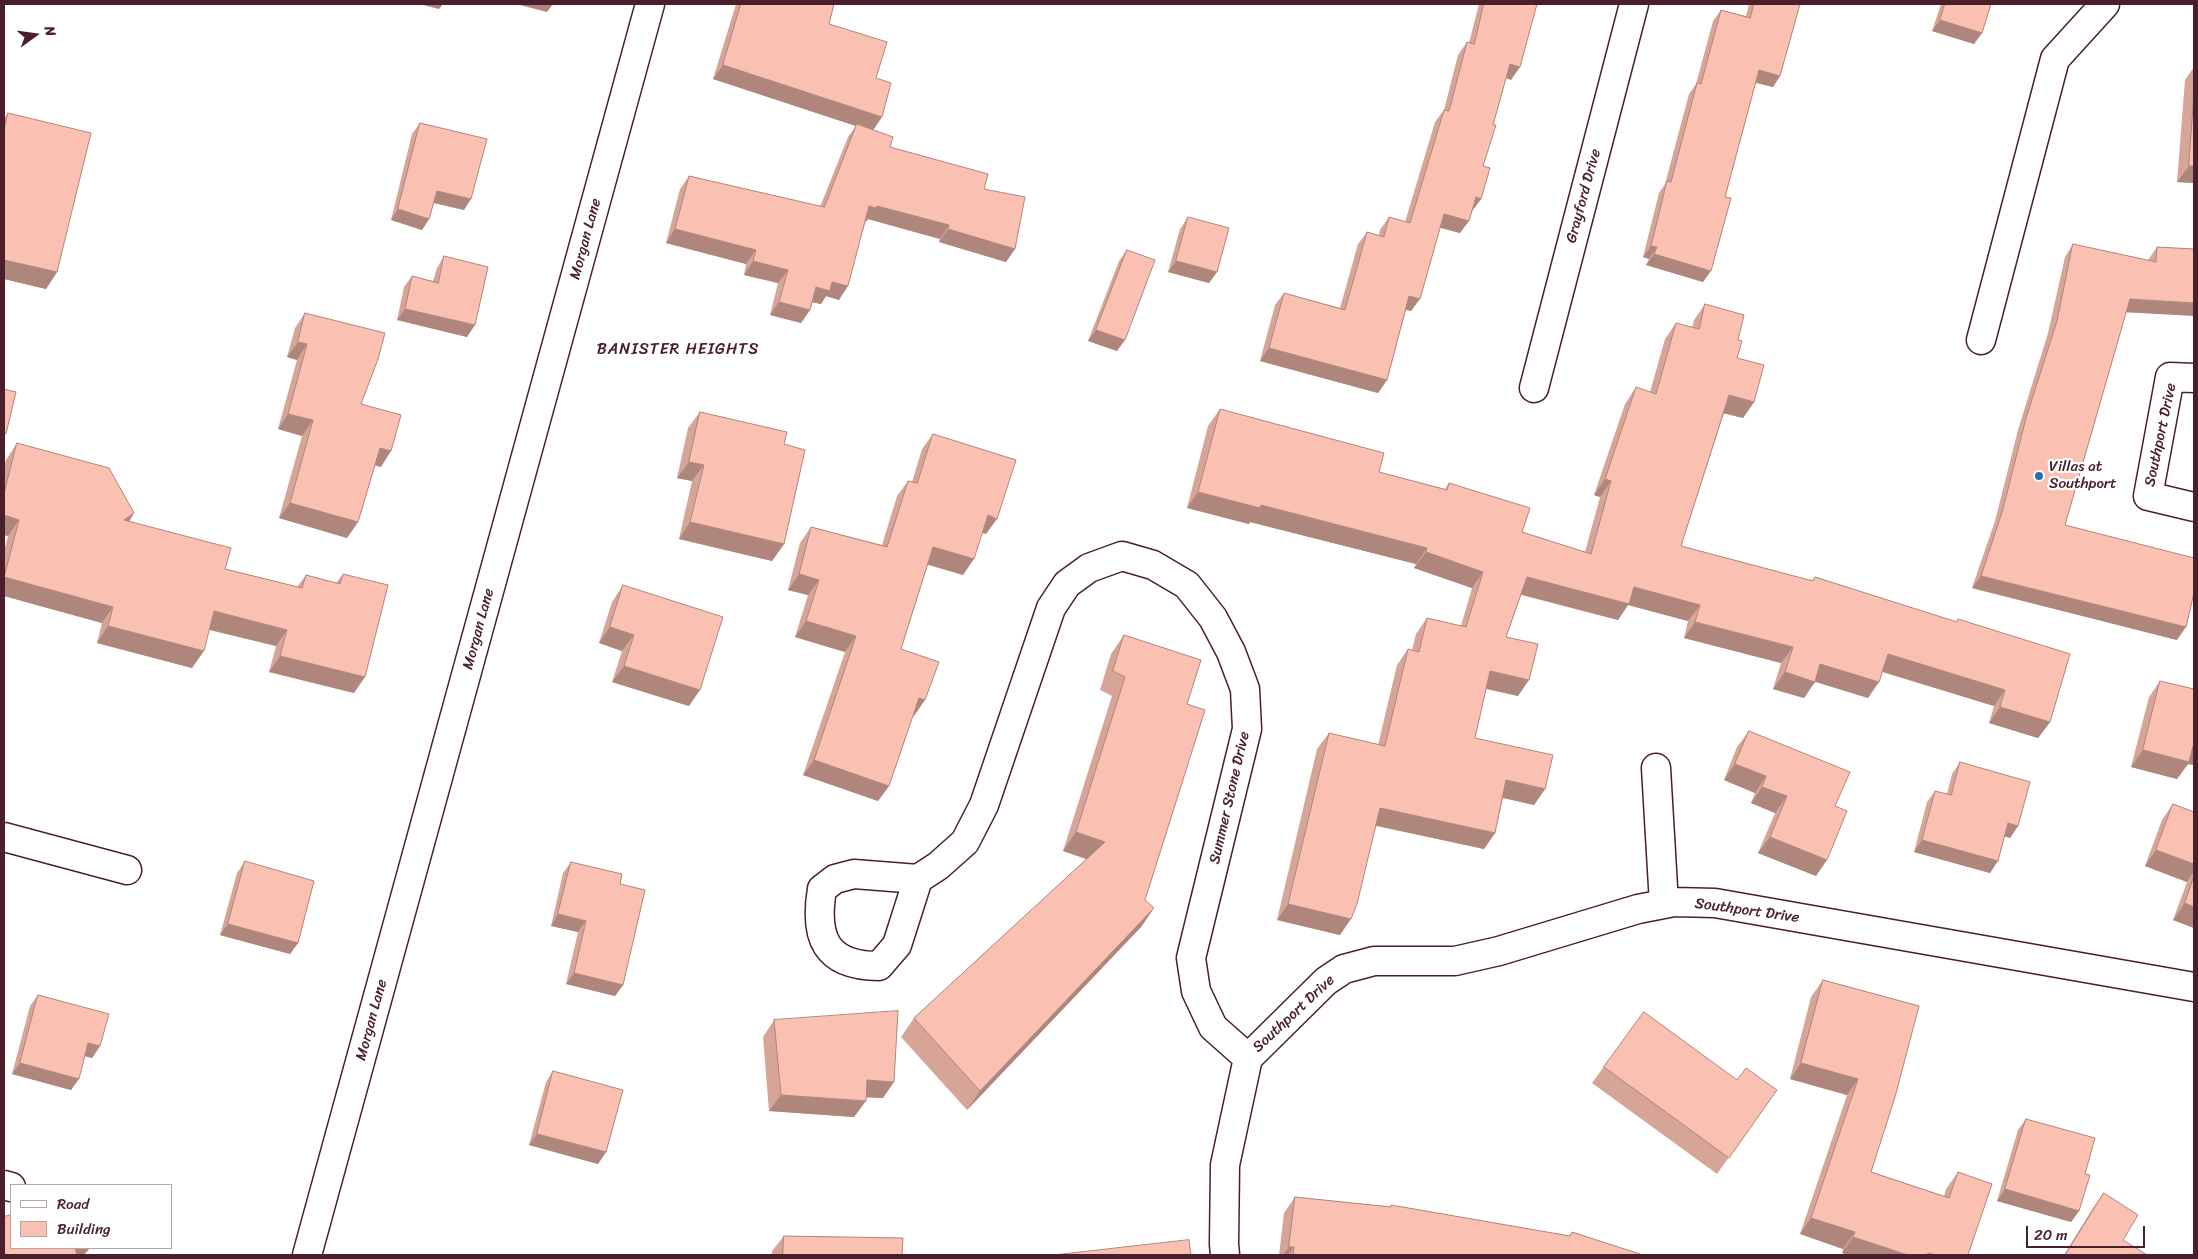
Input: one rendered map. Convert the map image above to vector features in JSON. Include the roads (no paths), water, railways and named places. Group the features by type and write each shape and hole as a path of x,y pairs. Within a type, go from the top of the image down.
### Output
{"street":[{"name":"Morgan Lane","path":"307,1255 650,4"},
{"name":"Grayford Drive","path":"1534,388 1634,4"},
{"path":"1981,340 2055,59 2104,4"},
{"name":"Southport Drive","path":"2194,378 2170,378 2148,496 2194,507"},
{"name":"Summer Stone Drive","path":"918,880 938,866 965,842 980,812 1051,608 1066,584 1089,568 1122,556 1153,565 1187,585 1213,618 1231,652 1245,689 1247,729 1191,958 1196,991 1213,1027 1248,1058"},
{"path":"1656,768 1664,904"},
{"path":"4,837 127,870"},
{"name":"Southport Drive","path":"1248,1058 1326,981 1344,969 1374,961 1456,961 1499,952 1638,909 1674,902 1715,904 2194,987"},
{"path":"1225,1255 1225,1165 1248,1058"}],"place":[{"name":"Villas at Southport","path":"2039,476"}],"district":[{"name":"BANISTER HEIGHTS","path":"678,350"}]}
